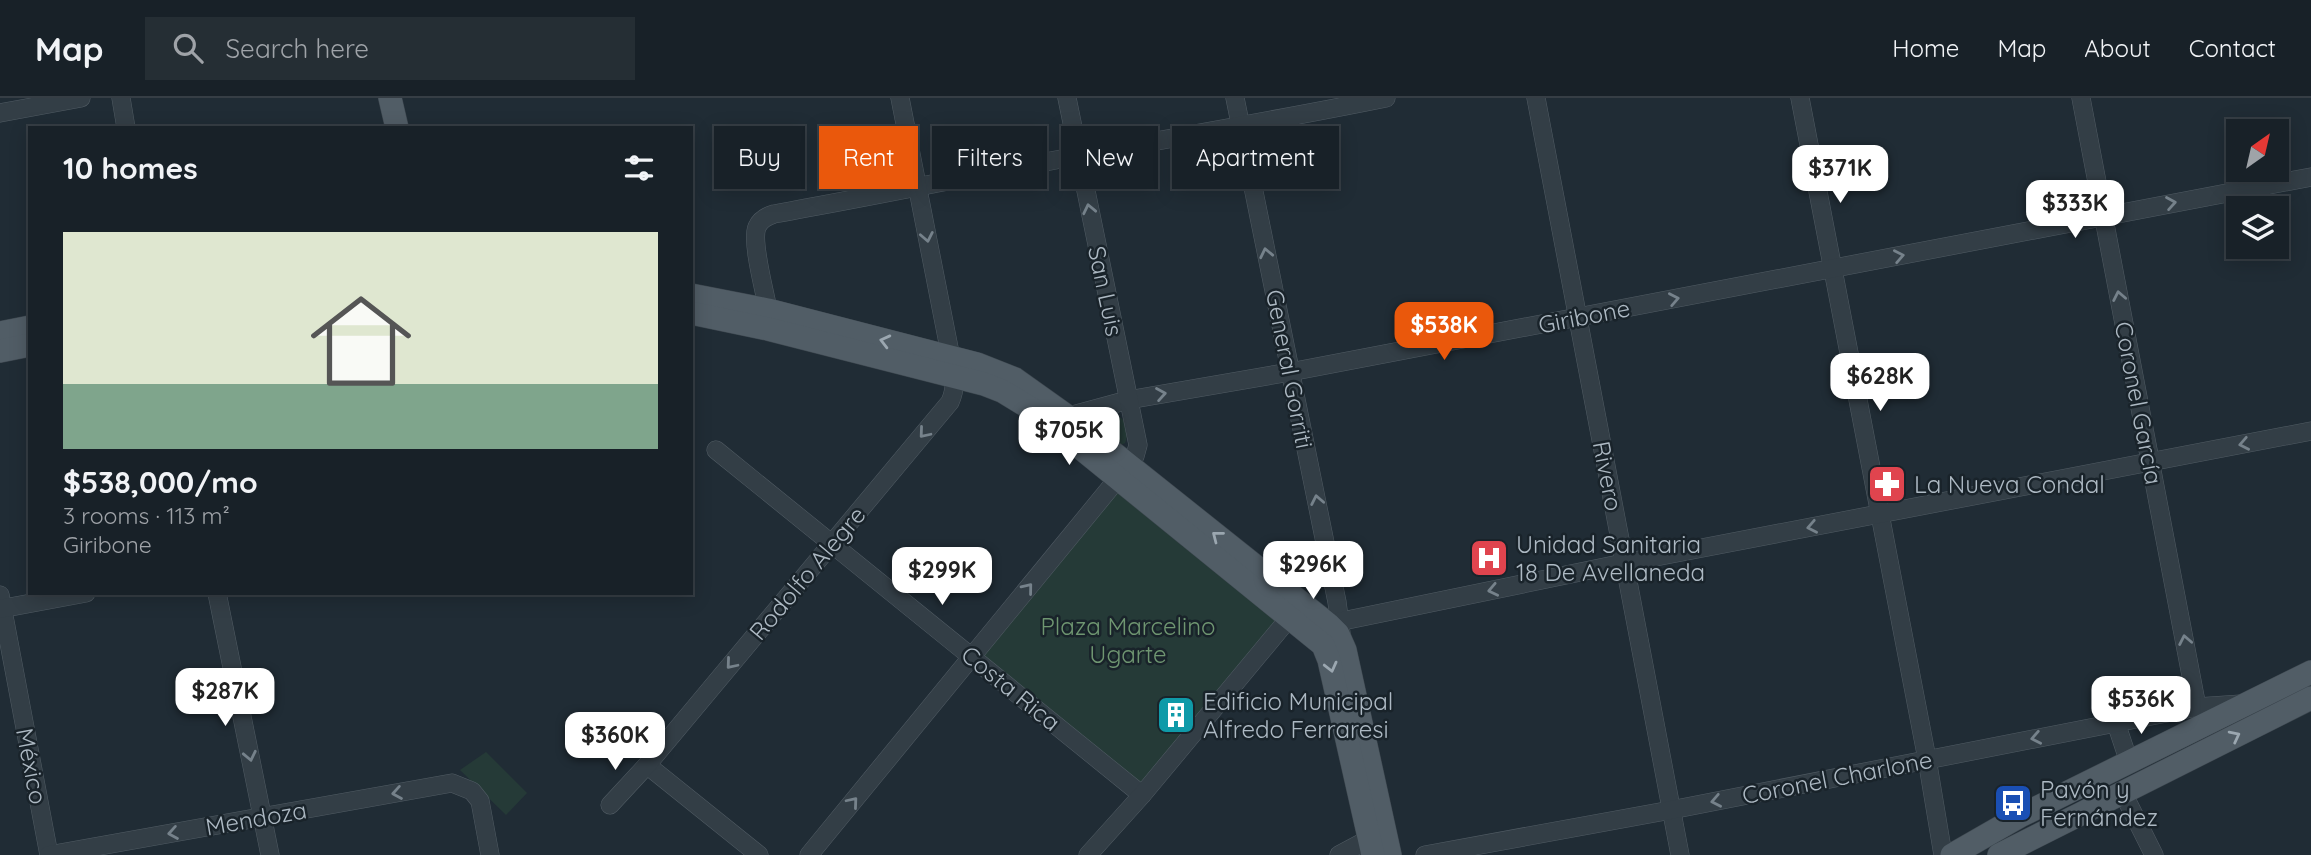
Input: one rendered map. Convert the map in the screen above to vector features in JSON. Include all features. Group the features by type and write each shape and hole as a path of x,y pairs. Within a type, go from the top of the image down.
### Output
{"main road":[{"path":"390,98 397,126"},
{"path":"693,296 768,320 953,366 999,371 1015,379 1058,419 1315,636 1327,652 1379,846"},
{"path":"693,313 768,320"},
{"path":"0,333 28,327"},
{"path":"0,351 28,345"},
{"path":"1122,472 1337,628 1379,846"},
{"path":"1952,855 2020,816 2311,672"},
{"path":"1999,855 2311,698"}],"street":[{"path":"0,113 81,98"},
{"path":"121,98 126,126"},
{"path":"900,98 905,126"},
{"name":"San Luis","path":"1067,98 1072,126"},
{"name":"General Gorriti","path":"1235,98 1241,126"},
{"path":"1246,126 1386,98"},
{"name":"Rivero","path":"1536,98 1680,855"},
{"path":"1800,98 1943,855"},
{"name":"Coronel García","path":"2081,98 2197,707"},
{"path":"918,189 1061,159"},
{"name":"Giribone","path":"1058,419 1128,400 1290,372 2311,177"},
{"path":"768,320 755,238 759,223 766,216 917,189 953,366"},
{"name":"San Luis","path":"1085,189 1138,445 1135,456 1122,472"},
{"name":"General Gorriti","path":"1253,189 1337,628"},
{"name":"Rodolfo Alegre","path":"610,805 647,765 950,402 954,393 953,366"},
{"path":"1088,855 1142,795 1290,617 1337,628 1624,563 2311,431"},
{"name":"Costa Rica","path":"716,450 1142,795"},
{"path":"809,855 1122,472"},
{"path":"1,604 71,595"},
{"path":"217,595 270,855"},
{"name":"México","path":"1,604 49,855"},
{"name":"Coronel Charlone","path":"1425,855 1671,810 2197,707 2248,703"},
{"path":"2116,723 2129,762"},
{"path":"647,765 759,855"},
{"name":"Mendoza","path":"49,855 452,783 472,791 480,801 490,855"},
{"path":"2123,793 2154,855"},
{"path":"1339,855 1379,846"}],"green space":[{"path":"1115,416 1123,419 1127,431 1125,443 1119,446 1095,428 1096,422"},
{"name":"Plaza Marcelino Ugarte","path":"1117,478 1290,617 1142,795 973,657"},
{"path":"486,752 527,793 506,815 460,770"}],"place":[{"name":"La Nueva Condal","path":"1887,484"},
{"name":"Unidad Sanitaria 18 De Avellaneda","path":"1489,558"},
{"name":"Edificio Municipal Alfredo Ferraresi","path":"1176,715"},
{"name":"Pavón y Fernández","path":"2013,803"}]}
